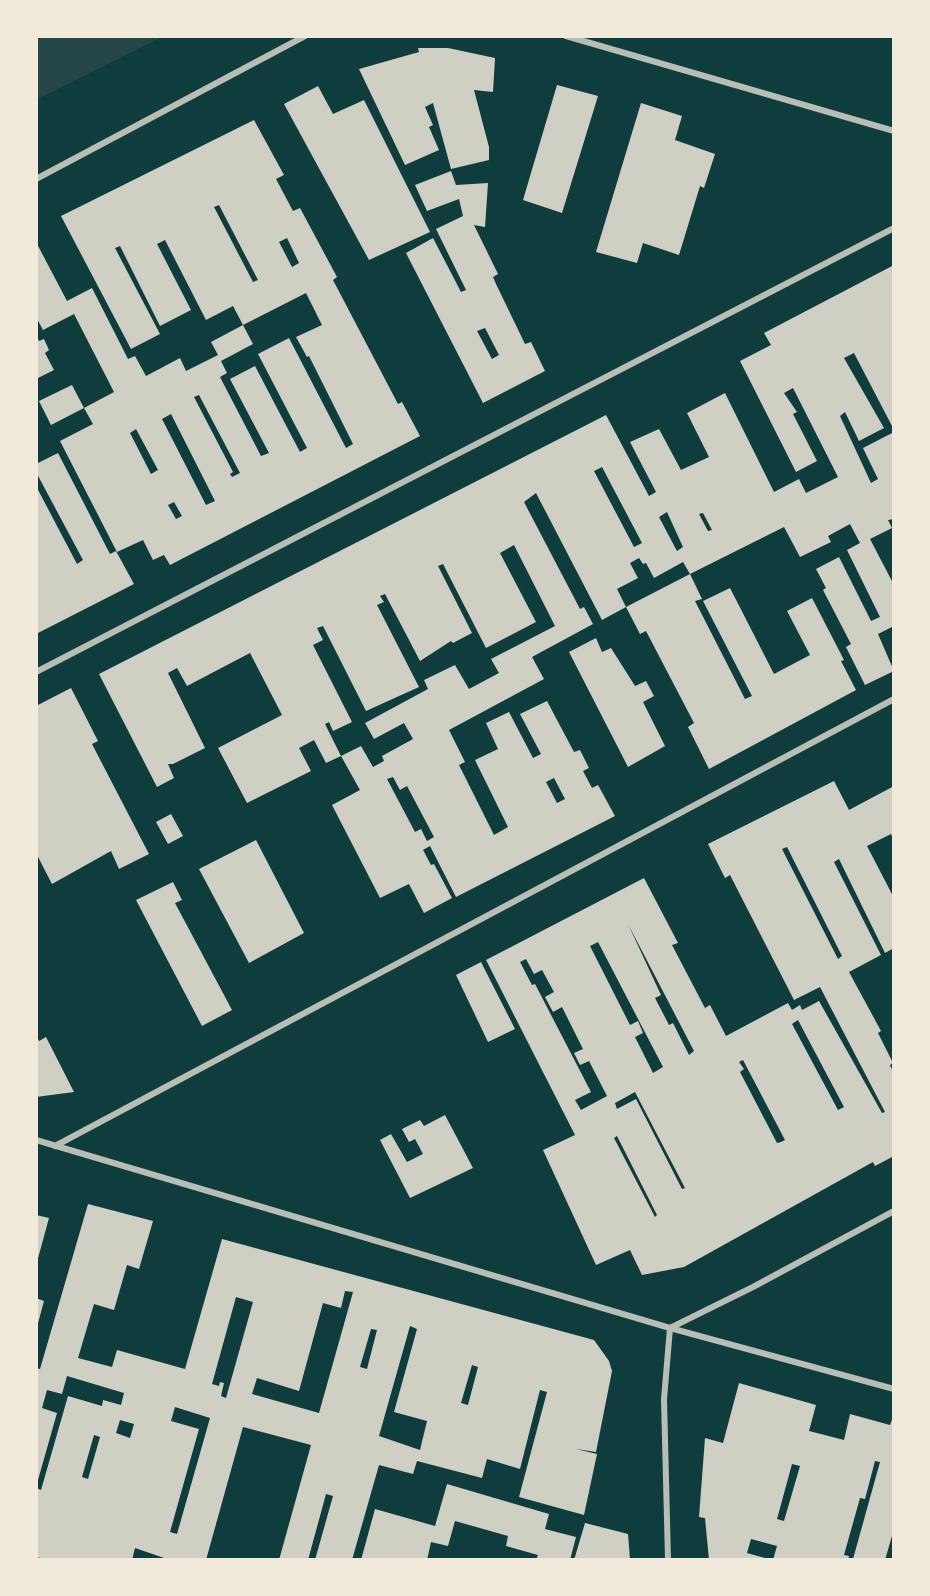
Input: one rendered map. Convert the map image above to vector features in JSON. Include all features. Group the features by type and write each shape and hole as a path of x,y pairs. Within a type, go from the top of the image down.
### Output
{"street":[{"path":"36,179 305,36"},
{"path":"566,36 894,130"},
{"path":"885,128 894,123"},
{"path":"36,672 894,228"},
{"path":"55,1146 894,699"},
{"path":"36,1140 670,1328 894,1389"},
{"path":"670,1328 753,1287 894,1211"},
{"path":"668,1560 664,1400 670,1328"}],"shaded area":[{"path":"36,36 164,36 36,100"}],"building":[{"path":"418,48 448,48 495,58 493,92 474,90 489,147 489,160 451,169 433,103 425,107 433,125 429,127 439,150 405,165 359,69 419,52"},
{"path":"557,85 598,96 562,213 523,200"},
{"path":"318,86 333,114 364,100 430,232 369,260 284,104"},
{"path":"641,103 682,116 675,140 715,154 704,188 700,186 679,255 643,243 637,263 596,252"},
{"path":"254,120 284,175 276,179 293,211 300,208 337,277 333,280 398,404 402,402 420,436 170,565 164,555 153,560 143,540 117,552 60,441 93,424 84,408 114,392 74,314 43,330 36,317 36,242 67,301 92,288 128,359 135,356 146,376 180,358 186,371 218,355 211,342 243,325 233,306 206,320 165,240 157,244 191,310 160,326 120,246 115,248 160,334 131,349 61,216","holes":["219,205 258,280 253,282 214,207","287,238 299,263 292,267 279,242","306,293 322,325 296,337 307,357 309,356 353,444 346,448 289,338 258,354 307,448 300,452 255,366 230,379 269,453 261,456 220,377 227,373 221,361 253,344 243,325","199,395 240,473 232,477 230,474 233,472 194,397","171,414 215,501 206,505 162,419","136,429 158,470 151,474 130,433","174,502 182,516 176,519 168,505"]},
{"path":"451,171 456,185 488,183 485,227 474,225 498,274 493,277 496,284 525,344 531,342 545,371 483,403 406,253 433,238 461,292 466,290 436,229 463,216 459,199 427,211 415,185","holes":["485,328 499,355 492,359 477,331"]},
{"path":"894,265 894,425 892,426 854,353 844,358 884,428 859,441 845,412 840,416 871,483 878,479 863,448 894,432 894,519 888,520 892,528 870,539 894,585 894,626 878,634 894,671 865,685 846,647 851,644 823,590 826,588 816,569 839,557 871,621 880,617 847,550 860,543 850,524 828,536 831,542 800,557 784,527 690,574 683,562 654,578 646,563 643,564 639,558 630,563 638,578 617,589 626,607 602,620 536,493 524,502 580,609 584,607 593,624 532,657 544,679 449,730 465,762 459,765 494,835 508,827 475,760 498,749 486,723 509,712 533,758 541,754 520,714 547,701 574,752 580,750 589,768 583,771 592,788 598,785 615,816 456,897 430,846 423,850 431,865 434,864 452,898 424,913 409,884 380,898 332,805 360,790 341,756 326,763 314,740 299,748 311,771 247,803 218,748 282,715 250,653 187,686 177,668 168,673 205,748 173,764 168,764 174,778 157,787 99,674 606,415 649,496 656,492 630,442 659,429 681,470 709,457 687,413 725,393 774,492 799,479 806,493 838,477 793,388 784,393 797,412 793,414 817,461 796,472 740,361 771,345 764,333","holes":["602,467 642,543 634,547 594,471","667,512 683,547 677,551 659,517","703,513 712,530 708,531 699,514","514,545 555,626 491,659 499,673 469,689 455,665 424,680 428,689 365,723 374,739 404,723 413,739 382,756 384,761 373,767 361,746 341,756 325,724 329,722 333,731 352,722 313,645 323,640 317,628 323,626 366,711 419,687 377,605 384,602 380,596 385,594 420,661 451,641 453,643 472,633 438,566 443,564 486,648 536,622 500,553","393,777 400,790 407,786 434,837 427,841 421,829 415,832 387,779","554,778 565,799 557,803 546,782"]},
{"path":"36,334 39,341 44,339 49,350 45,353 54,370 36,379"},
{"path":"72,385 84,408 51,425 39,401"},
{"path":"58,453 110,554 116,551 134,584 36,634 36,486 77,564 83,560 36,472 36,464"},
{"path":"690,574 702,599 695,601 745,699 752,696 703,601 730,588 774,674 810,655 787,611 812,598 844,660 841,661 856,690 709,769 688,727 694,723 646,631 640,634 626,607"},
{"path":"596,638 602,652 611,648 635,686 646,681 654,696 643,702 665,746 628,767 569,652"},
{"path":"71,688 98,741 92,744 149,854 119,869 111,851 52,884 36,853 36,706"},
{"path":"834,781 849,810 894,786 894,841 891,834 867,846 894,898 894,948 885,953 839,859 834,862 881,955 849,972 881,1031 878,1033 893,1063 890,1065 894,1074 894,1156 875,1166 873,1162 684,1267 642,1275 630,1250 596,1265 543,1150 575,1135 486,960 644,878 678,943 672,945 705,1008 710,1005 726,1036 788,1003 792,1010 800,1005 802,1010 819,1001 882,1113 885,1112 820,987 794,1000 730,875 725,878 708,844","holes":["787,847 842,956 838,959 782,849","628,924 694,1051 689,1055 673,1023 669,1025 655,998 661,995","598,942 663,1067 653,1073 635,1037 643,1033 638,1021 630,1025 590,946","526,959 534,974 542,970 554,992 545,997 553,1012 562,1007 583,1049 574,1053 580,1065 589,1061 607,1096 581,1110 575,1100 591,1092 535,984 532,985 520,962","798,1020 844,1107 838,1110 792,1024","743,1060 785,1140 777,1143 740,1072 744,1069 739,1062","635,1092 685,1188 682,1189 636,1099 617,1109 615,1103","617,1136 657,1215 655,1217 614,1138"]},
{"path":"171,814 183,836 168,844 156,822"},
{"path":"256,840 304,933 249,963 199,869"},
{"path":"173,882 182,900 175,903 232,1010 202,1026 136,900"},
{"path":"481,962 515,1029 488,1042 456,975"},
{"path":"36,1035 39,1041 46,1037 74,1092 36,1097"},
{"path":"445,1115 473,1168 410,1198 380,1140 391,1134 407,1162 423,1154 415,1139 409,1142 402,1129 420,1120 424,1126"},
{"path":"88,1204 153,1221 139,1269 127,1265 114,1310 94,1304 78,1358 112,1367 117,1350 185,1369 222,1239 594,1340 609,1361 612,1371 596,1452 576,1449 597,1454 584,1515 519,1497 547,1392 540,1390 520,1469 487,1459 482,1478 417,1461 413,1474 379,1465 352,1560 315,1560 333,1496 326,1494 308,1560 279,1560 311,1445 243,1427 206,1560 170,1560 135,1548 132,1560 48,1560 36,1557 36,1488 41,1490 68,1396 102,1406 103,1400 121,1405 124,1393 67,1376 62,1394 47,1390 42,1408 57,1413 36,1487 36,1368 40,1369","holes":["345,1291 353,1292 319,1413 252,1394 257,1378 299,1391 323,1303 341,1308","236,1297 253,1302 226,1398 221,1396 224,1383 220,1382 219,1386 212,1384","410,1326 417,1329 394,1412 427,1421 420,1450 379,1436","371,1329 377,1330 367,1369 360,1367","472,1365 478,1367 468,1405 461,1403","175,1407 210,1418 177,1534 170,1532 199,1429 171,1421","120,1420 134,1424 130,1438 116,1433","94,1435 100,1437 88,1479 82,1477"]},
{"path":"36,1215 49,1218 37,1262 36,1262"},
{"path":"36,1298 44,1301 37,1327 36,1326"},
{"path":"739,1383 816,1405 809,1431 844,1440 850,1414 890,1425 894,1414 894,1529 885,1560 853,1559 880,1462 875,1461 865,1499 860,1498 844,1555 849,1556 848,1560 773,1560 777,1546 751,1539 747,1553 772,1560 709,1560 705,1518 699,1517 705,1438 723,1443","holes":["792,1464 800,1466 784,1521 777,1519"]},
{"path":"447,1484 549,1514 545,1529 576,1537 570,1560 536,1560 538,1555 506,1546 508,1536 455,1521 448,1546 431,1542 427,1560 361,1560 375,1509 435,1526"},
{"path":"585,1523 628,1534 630,1560 574,1560"}]}
